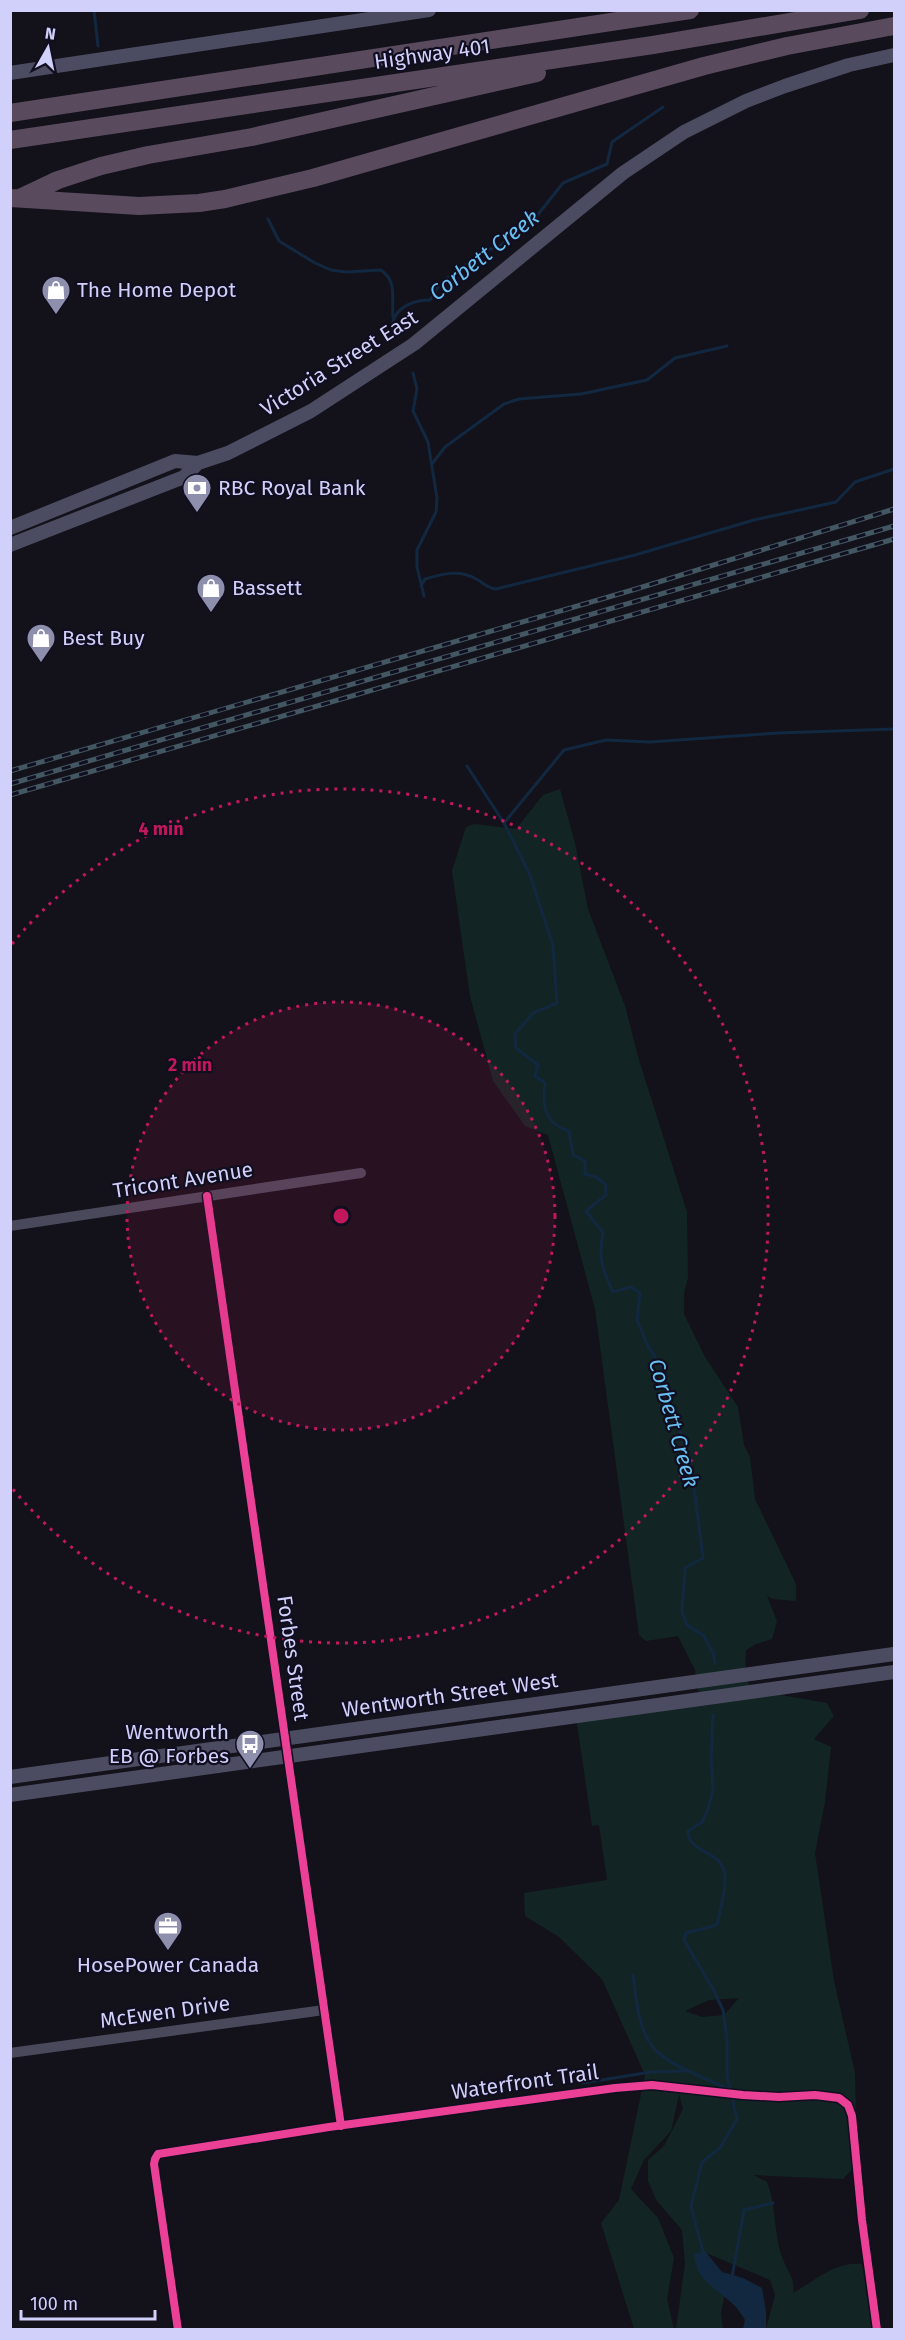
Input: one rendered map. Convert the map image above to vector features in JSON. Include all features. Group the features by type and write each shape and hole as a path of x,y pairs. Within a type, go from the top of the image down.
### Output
{"highway":[{"name":"Highway 401","path":"10,113 690,10"},
{"name":"Highway 401","path":"10,140 653,45 860,10"},
{"path":"10,200 139,206 199,203 225,199 314,178 704,66 788,46 894,26"},
{"path":"10,200 58,180 101,166 148,155 264,135 653,45"},
{"path":"10,106 177,87"}],"main road":[{"path":"10,73 429,10"},
{"name":"Victoria Street East","path":"10,528 175,461 198,463 228,453 291,422 414,344 623,173 684,132 746,101 784,86 849,65 894,55"},
{"name":"Victoria Street East","path":"10,544 184,477 198,463"},
{"name":"Wentworth Street West","path":"10,1777 894,1654"},
{"name":"Wentworth Street West","path":"10,1795 894,1672"}],"street":[{"name":"Tricont Avenue","path":"10,1226 361,1173"},
{"name":"Forbes Street","path":"207,1196 341,2126"},
{"name":"McEwen Drive","path":"10,2053 324,2010"}],"green space":[{"path":"560,789 575,843 588,909 625,1006 639,1060 687,1212 688,1278 684,1293 684,1314 705,1357 738,1407 744,1445 750,1457 755,1499 796,1584 796,1601 773,1599 767,1596 777,1621 772,1639 746,1650 745,1676 752,1690 827,1703 834,1716 814,1739 831,1747 825,1802 815,1853 834,1981 855,2073 857,2164 843,2179 753,2175 767,2182 778,2242 792,2280 793,2293 834,2269 862,2264 873,2329 766,2329 775,2295 770,2280 704,2252 725,2293 721,2313 723,2329 676,2329 685,2263 682,2230 657,2201 648,2181 648,2160 664,2146 683,2109 679,2094 671,2131 644,2160 631,2189 658,2218 674,2258 667,2299 674,2329 634,2329 601,2223 619,2200 645,2075 602,1979 559,1937 525,1916 524,1893 607,1880 599,1825 592,1826 576,1717 700,1700 695,1670 678,1636 646,1641 639,1635 595,1309 548,1135 525,1126 493,1081 470,996 452,871 466,827 474,824 516,829 543,795","holes":["739,1998 724,2015 702,2017 685,2011 709,2000"]}],"water":[{"path":"705,2251 722,2272 743,2278 762,2288 766,2329 743,2329 745,2320 738,2310 703,2278 694,2254"}],"waterway":[{"path":"94,10 98,46"},
{"name":"Corbett Creek","path":"394,337 393,321 401,310 414,302 430,300 440,284 460,268 474,260 481,252 500,246 536,217 563,183 607,164 612,142 663,107"},
{"path":"268,219 279,241 315,263 331,270 346,272 381,270 392,285 393,317"},
{"path":"432,464 445,447 504,404 519,399 581,394 647,380 675,358 727,346"},
{"name":"Corbett Creek","path":"413,373 417,389 413,411 428,442 437,498 436,512 417,550 417,567 424,596"},
{"path":"421,586 425,579 457,573 470,576 496,589 635,555 754,520 836,502 855,482 894,469"},
{"path":"504,823 564,750 606,740 650,742 778,733 894,729"},
{"name":"Corbett Creek","path":"467,766 504,823 530,875 553,946 557,1003 533,1013 515,1034 516,1048 538,1065 535,1076 545,1083 544,1099 547,1113 555,1124 569,1131 573,1155 585,1161 585,1174 596,1177 606,1185 606,1195 586,1211 603,1233 602,1263 613,1292 631,1287 640,1293 637,1320 648,1346 662,1368 666,1405 678,1422 693,1479 703,1558 685,1568 682,1612 687,1625 704,1636 713,1653 715,1663"},
{"name":"Corbett Creek","path":"703,2252 691,2206 702,2162 720,2148 737,2119 727,2076 727,2038 723,2010 684,1940 686,1933 717,1925 725,1888 725,1874 720,1862 697,1847 689,1838 688,1831 702,1822 713,1789 711,1759 713,1715"},
{"path":"633,1975 641,2021 652,2046 658,2053 677,2065 729,2089"},
{"path":"583,2083 651,2072 685,2071"},
{"path":"732,2277 744,2210 773,2203"}],"railway":[{"path":"10,771 636,589 894,509"},
{"path":"10,784 894,526"},
{"path":"10,795 894,539"}],"cycle path":[{"path":"207,1196 341,2126"},
{"name":"Waterfront Trail","path":"178,2330 154,2164 158,2154 329,2127 652,2085 743,2095 779,2097 815,2095 839,2098 848,2105 852,2116 862,2220 877,2330"}],"place":[{"name":"The Home Depot","path":"56,316"},
{"name":"RBC Royal Bank","path":"197,514"},
{"name":"Bassett","path":"211,614"},
{"name":"Best Buy","path":"41,664"},
{"name":"Wentworth EB @ Forbes","path":"250,1770"},
{"name":"HosePower Canada","path":"168,1952"}]}
